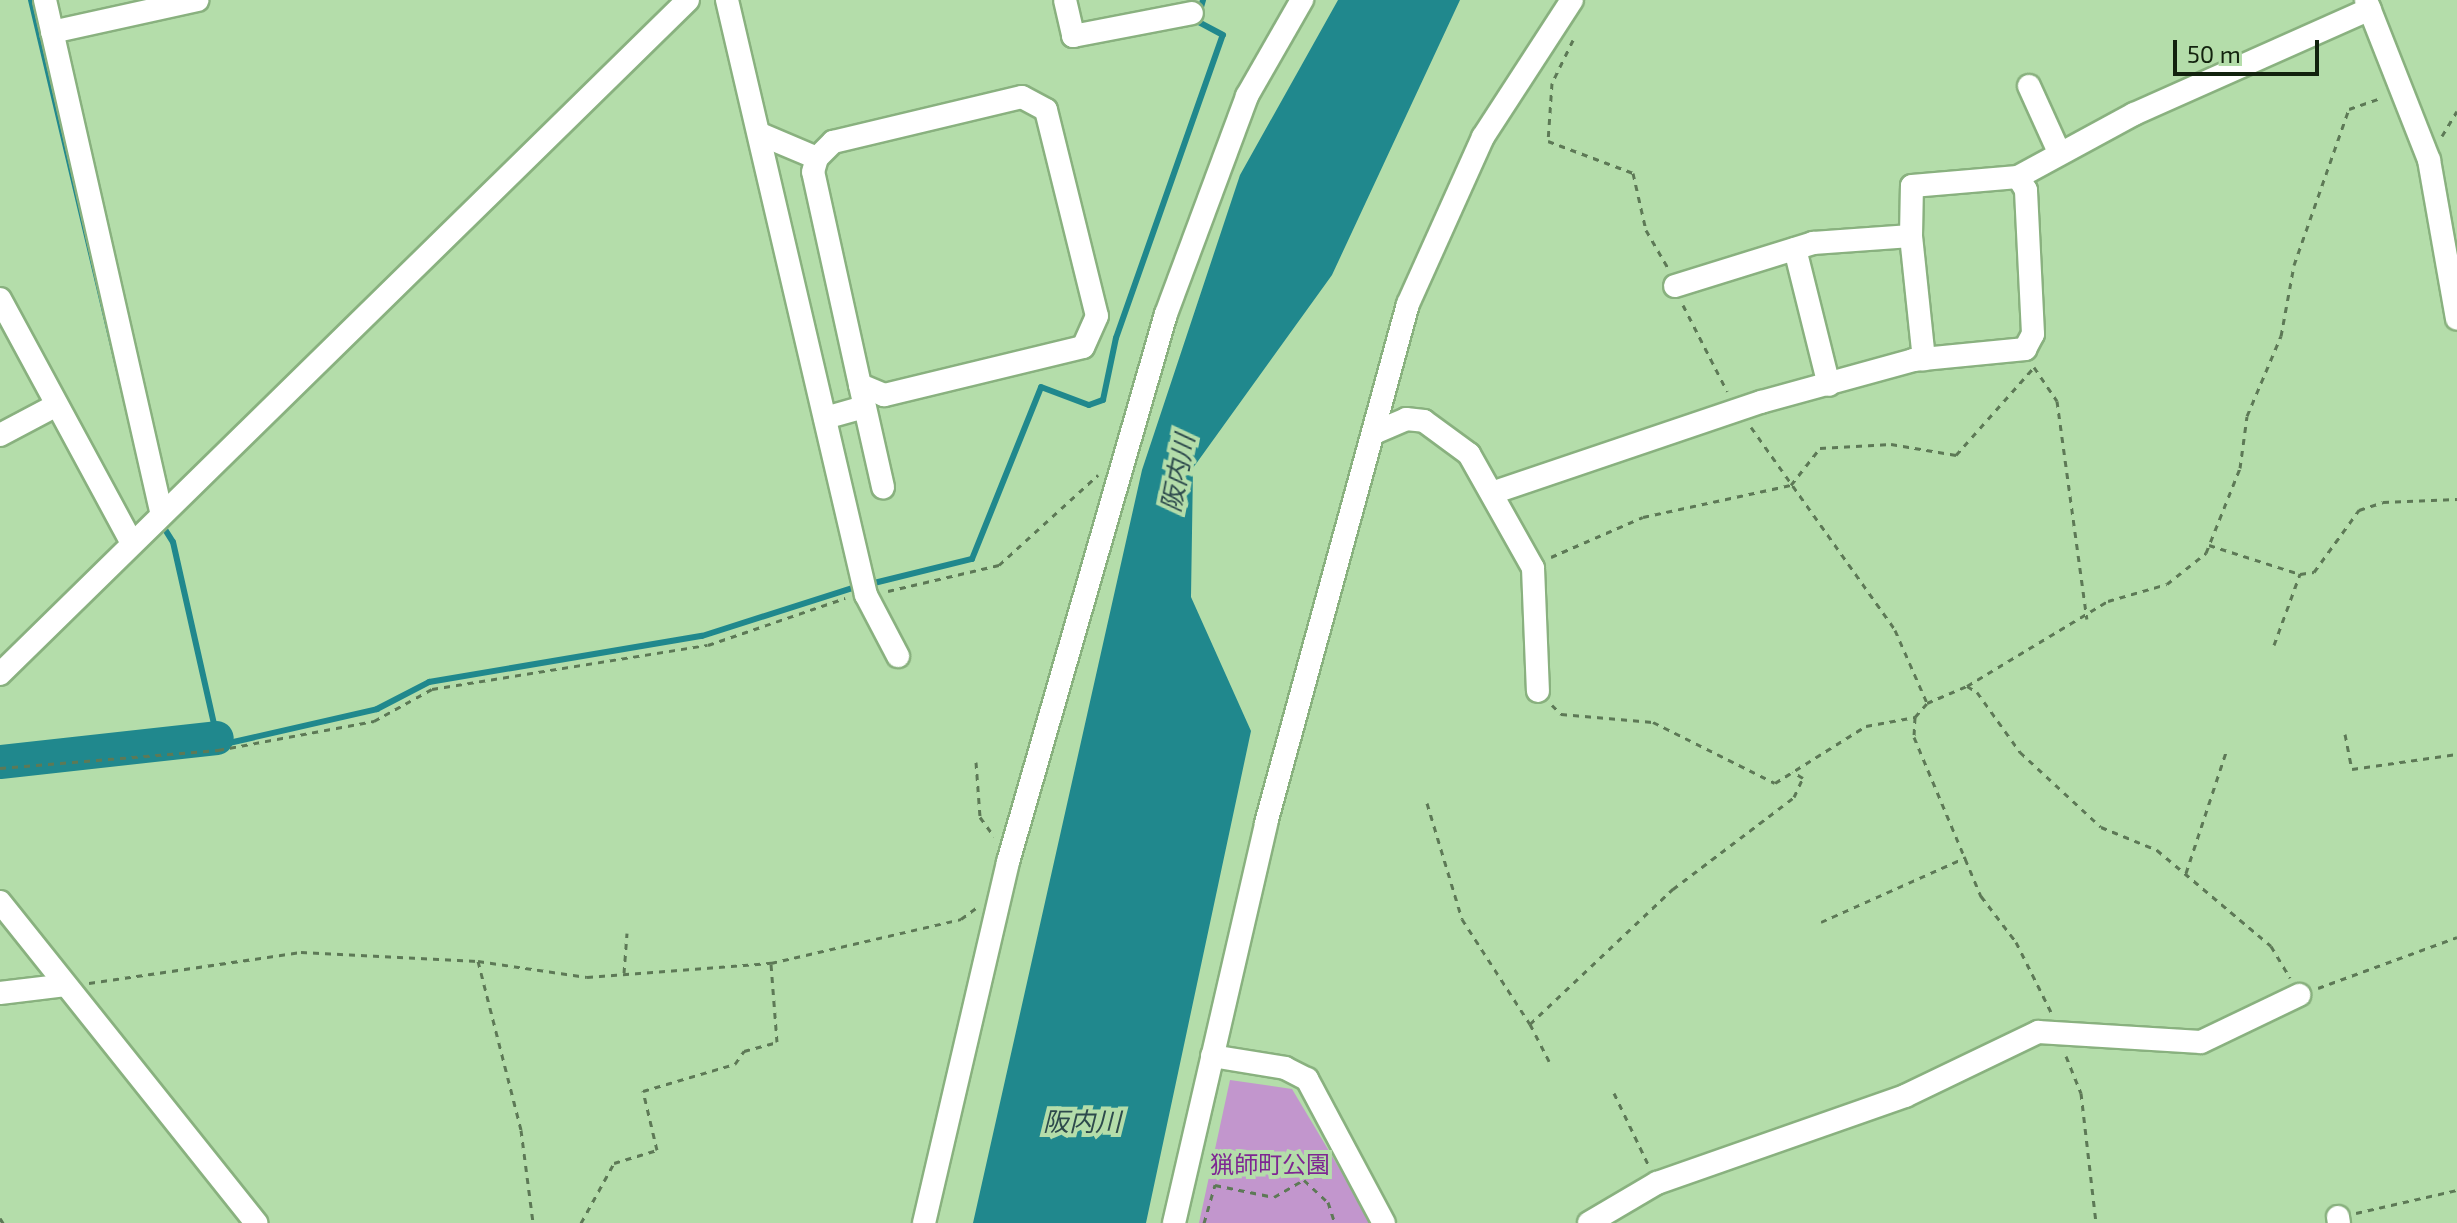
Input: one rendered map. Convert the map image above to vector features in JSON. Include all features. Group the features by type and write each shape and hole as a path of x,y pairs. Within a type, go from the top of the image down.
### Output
{"street":[{"path":"45,0 161,511"},
{"path":"52,32 198,0"},
{"path":"0,674 161,511 688,0"},
{"path":"727,0 866,595 898,656"},
{"path":"1065,0 1073,36 1192,13"},
{"path":"924,1223 1008,862 1125,460 1212,181 1247,96 1302,0"},
{"path":"1174,1223 1212,1056 1358,468 1376,432 1378,401 1408,304 1455,197 1498,112 1572,0"},
{"path":"1924,359 1911,236 1912,186 2018,177 2059,152 2368,5 2406,95 2429,160 2457,319"},
{"path":"2029,86 2059,152"},
{"path":"825,418 862,396 884,395 1083,347 1097,316 1046,110 1022,97 833,142 817,158 813,172 862,396 883,487"},
{"path":"760,134 817,158"},
{"path":"1492,493 1739,409 1924,359 2025,349 2033,334 2026,190 2018,177"},
{"path":"1675,286 1795,249 1911,236"},
{"path":"1795,249 1829,385"},
{"path":"0,299 5,327 55,406 131,541"},
{"path":"0,435 55,406"},
{"path":"1376,432 1406,419 1424,421 1469,454 1533,568 1538,691"},
{"path":"0,902 256,1223"},
{"path":"0,993 66,985"},
{"path":"1589,1223 1657,1183 1905,1096 2038,1032 2201,1042 2299,995"},
{"path":"1212,1056 1285,1068 1307,1079 1384,1223"}],"path":[{"path":"1579,28 1552,83 1548,141 1633,173 1646,230 1739,409 1895,630 1927,703"},
{"path":"2096,1223 2081,1093 2055,1034 2043,994 1981,896 1914,737 1915,717 1927,703 1967,686 2136,589 2167,584 2209,545 2240,468 2247,416 2281,336 2294,265 2349,109 2364,99 2406,95"},
{"path":"1533,568 1579,540 1643,517 1791,485 1820,448 1891,444 1956,455 2034,367 2057,401 2087,619"},
{"path":"0,768 218,750 374,721 432,689 708,645 866,595 999,565 1107,466 1125,460"},
{"path":"2209,545 2300,574 2329,560 2359,510 2383,502 2457,499"},
{"path":"2274,645 2300,574"},
{"path":"1967,686 2020,752 2101,827 2157,850 2271,946 2299,995 2457,937"},
{"path":"1538,691 1561,714 1653,722 1696,737 1754,778 1775,783 1866,726 1915,717"},
{"path":"2345,734 2352,769 2457,754"},
{"path":"2186,873 2226,752"},
{"path":"976,762 980,817 1008,862"},
{"path":"1530,1024 1673,889 1794,797 1803,778 1793,772"},
{"path":"1427,803 1462,919 1530,1024 1549,1061"},
{"path":"1821,922 1966,857"},
{"path":"66,985 301,952 478,961 587,977 771,963 961,919 981,905"},
{"path":"624,973 627,933"},
{"path":"478,961 521,1130 533,1223"},
{"path":"581,1223 614,1163 657,1150 643,1091 735,1064 744,1051 777,1042 771,963"},
{"path":"1614,1093 1657,1183"},
{"path":"1204,1223 1215,1185 1274,1197 1304,1180 1328,1202 1335,1223"},
{"path":"2338,1220 2457,1190"},
{"path":"0,1218 3,1223"}],"green space":[{"name":"猟師町公園","path":"1230,1080 1292,1089 1372,1223 1199,1223"}],"water":[{"name":"阪内川","path":"1338,0 1460,0 1332,275 1193,468 1191,597 1251,731 1146,1223 973,1223 1142,470 1240,175"}],"waterway":[{"path":"31,0 151,506"},
{"path":"870,584 972,559 1041,387 1089,405 1103,400 1116,338 1223,35 1197,21 1203,0"},
{"path":"161,523 173,542 217,738 229,743 377,709 429,682 702,636 859,586"},
{"path":"0,762 217,738"}]}
